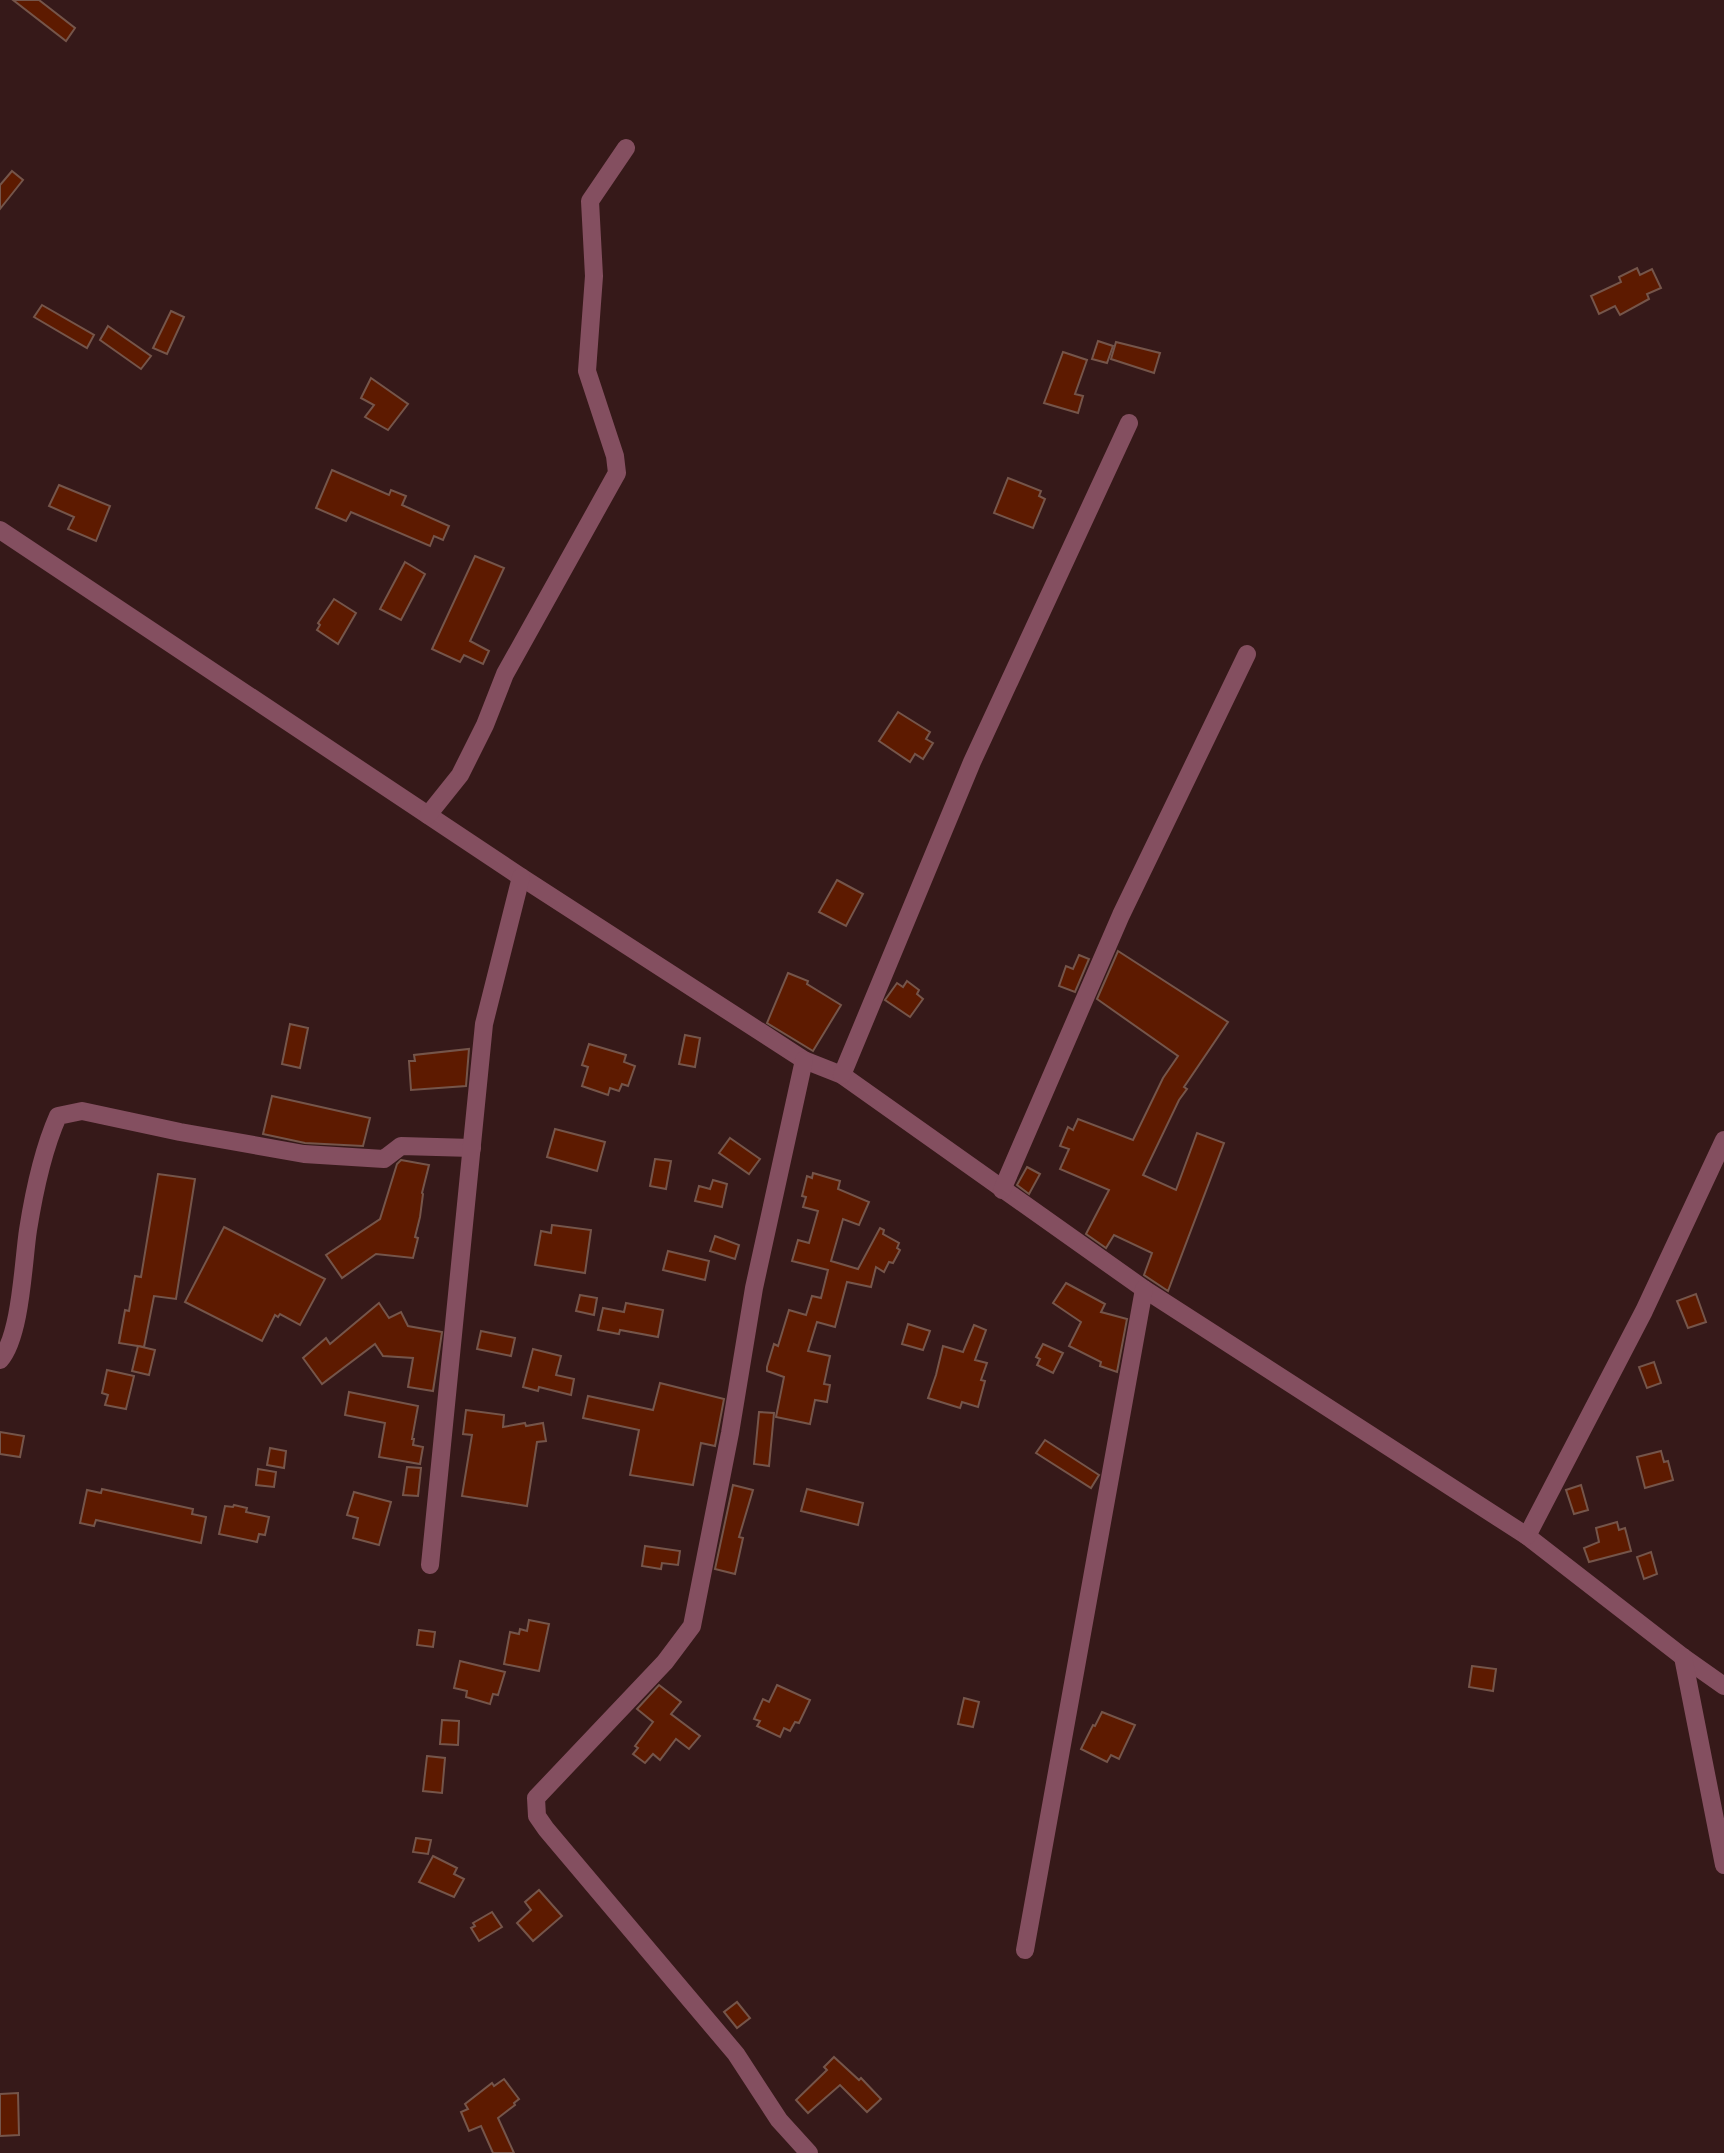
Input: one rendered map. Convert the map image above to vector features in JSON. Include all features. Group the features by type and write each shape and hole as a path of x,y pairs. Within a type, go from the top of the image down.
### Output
{"street":[{"path":"428,815 460,775 485,725 505,674 617,473 615,457 587,372 594,276 590,201 626,148"},
{"path":"842,1075 972,762 1129,424"},
{"path":"0,530 520,877 804,1059 842,1075 1143,1290 1527,1536 1724,1686"},
{"path":"1002,1190 1121,915 1247,654"},
{"path":"430,1566 484,1024 520,877"},
{"path":"804,1059 754,1288 730,1433 692,1626 664,1662 536,1798 537,1816 546,1829 736,2053 779,2120 809,2153"},
{"path":"0,1360 7,1352 17,1311 28,1229 47,1141 58,1116 82,1111 304,1154 384,1159 401,1146 472,1147"},
{"path":"1527,1536 1644,1311 1724,1140"},
{"path":"1025,1950 1143,1290"},
{"path":"1683,1657 1724,1865"}],"building":[{"path":"13,0 39,0 75,28 66,41"},
{"path":"12,171 23,180 0,209 0,185"},
{"path":"1637,268 1640,275 1652,269 1661,288 1647,294 1649,299 1620,315 1615,306 1599,314 1591,296 1621,282 1619,277"},
{"path":"42,305 94,335 87,348 34,317"},
{"path":"171,311 184,317 167,354 153,348"},
{"path":"108,326 151,356 141,369 100,340"},
{"path":"1098,341 1113,346 1107,363 1092,359"},
{"path":"1116,342 1160,353 1154,373 1111,359"},
{"path":"1063,352 1087,360 1075,394 1083,396 1078,413 1044,403"},
{"path":"371,378 408,404 388,430 365,417 374,405 361,398"},
{"path":"332,470 389,495 391,490 406,496 402,505 449,526 443,540 434,536 430,546 351,512 346,521 316,508"},
{"path":"1008,478 1041,491 1039,496 1045,499 1033,528 994,513"},
{"path":"59,485 110,506 96,541 68,529 74,517 49,506"},
{"path":"475,556 504,568 470,641 489,651 483,664 464,655 460,662 432,649"},
{"path":"405,562 425,574 401,620 380,609"},
{"path":"334,599 356,613 338,644 317,630 320,625 318,623"},
{"path":"898,712 930,732 926,739 933,743 923,759 915,754 910,762 879,741"},
{"path":"837,880 863,894 846,926 819,912"},
{"path":"1118,951 1228,1022 1184,1087 1187,1089 1179,1100 1143,1175 1176,1190 1197,1133 1224,1143 1168,1291 1144,1275 1152,1253 1114,1235 1106,1248 1086,1234 1109,1190 1060,1169 1069,1149 1060,1146 1068,1127 1073,1130 1078,1119 1133,1140 1163,1078 1178,1056 1097,999"},
{"path":"1079,955 1089,959 1075,992 1059,986 1066,966 1073,969"},
{"path":"788,973 808,981 807,984 841,1005 813,1051 767,1023"},
{"path":"907,981 919,990 917,994 923,999 910,1017 885,1000 897,983 903,987"},
{"path":"290,1024 308,1028 300,1068 282,1064"},
{"path":"685,1035 700,1038 695,1067 679,1064"},
{"path":"589,1044 626,1055 624,1062 635,1066 628,1086 622,1084 619,1091 610,1088 608,1095 582,1086 588,1067 582,1065"},
{"path":"469,1049 466,1086 411,1090 409,1061 415,1061 414,1055"},
{"path":"272,1096 370,1118 363,1146 305,1143 263,1134"},
{"path":"555,1129 605,1142 597,1171 547,1157"},
{"path":"730,1138 760,1159 749,1174 719,1153"},
{"path":"655,1159 671,1161 666,1189 650,1186"},
{"path":"401,1160 429,1165 422,1193 415,1237 418,1238 413,1258 376,1254 342,1278 326,1255 380,1219 397,1164"},
{"path":"1027,1167 1040,1174 1029,1194 1017,1185"},
{"path":"813,1173 840,1181 838,1189 869,1202 859,1225 843,1219 831,1261 858,1269 880,1228 884,1230 883,1234 899,1243 897,1248 900,1250 884,1272 876,1267 871,1287 847,1282 835,1327 817,1322 808,1351 830,1356 824,1384 830,1385 827,1402 815,1400 810,1424 776,1417 784,1377 767,1371 767,1367 774,1344 778,1346 789,1310 806,1315 812,1296 821,1298 828,1270 792,1261 798,1240 809,1243 818,1211 803,1207 806,1197 802,1196 807,1176 812,1178"},
{"path":"158,1174 195,1179 176,1299 154,1296 144,1347 119,1343 125,1310 129,1311 135,1276 141,1277"},
{"path":"713,1180 727,1184 722,1207 695,1201 699,1186 710,1189"},
{"path":"552,1225 591,1230 585,1273 535,1265 541,1231 551,1233"},
{"path":"224,1227 325,1279 300,1325 280,1314 278,1317 275,1315 262,1341 185,1302"},
{"path":"715,1236 739,1245 735,1259 710,1251"},
{"path":"668,1251 709,1261 705,1280 663,1270"},
{"path":"1066,1283 1105,1304 1101,1312 1127,1319 1117,1372 1100,1366 1101,1362 1069,1346 1081,1322 1053,1303"},
{"path":"1696,1294 1706,1322 1688,1328 1677,1301"},
{"path":"580,1295 597,1298 594,1315 576,1311"},
{"path":"379,1303 389,1318 401,1312 408,1326 442,1332 433,1391 408,1387 413,1358 383,1356 375,1344 322,1384 303,1358 326,1338 330,1344"},
{"path":"626,1303 663,1310 658,1337 620,1330 619,1334 598,1330 603,1308 624,1312"},
{"path":"908,1324 930,1331 923,1350 902,1344"},
{"path":"974,1325 986,1330 975,1360 987,1363 981,1380 985,1381 978,1407 962,1402 960,1408 928,1398 943,1346 963,1352"},
{"path":"481,1331 515,1338 511,1356 477,1349"},
{"path":"1043,1344 1063,1353 1053,1373 1037,1365 1040,1359 1036,1357"},
{"path":"138,1346 155,1350 149,1375 132,1371"},
{"path":"533,1349 561,1356 556,1375 574,1379 571,1395 539,1387 538,1391 523,1387"},
{"path":"1654,1362 1661,1383 1647,1388 1639,1367"},
{"path":"107,1370 134,1376 126,1409 105,1405 108,1395 102,1393"},
{"path":"660,1383 724,1399 715,1446 701,1443 693,1485 630,1475 639,1430 583,1418 588,1396 653,1410"},
{"path":"349,1392 418,1406 412,1439 413,1445 423,1447 420,1464 379,1457 385,1423 345,1415"},
{"path":"466,1410 504,1415 503,1427 543,1423 546,1441 537,1442 527,1506 462,1496 472,1435 463,1434"},
{"path":"759,1412 774,1413 769,1466 754,1464"},
{"path":"0,1432 24,1436 20,1457 0,1454"},
{"path":"1045,1440 1099,1475 1091,1488 1036,1453"},
{"path":"270,1448 286,1451 284,1468 267,1465"},
{"path":"1661,1451 1664,1462 1668,1461 1673,1480 1645,1488 1637,1457"},
{"path":"407,1467 421,1468 418,1496 403,1495"},
{"path":"258,1469 276,1472 274,1487 256,1485"},
{"path":"733,1485 753,1490 739,1537 743,1538 735,1574 715,1569"},
{"path":"1581,1485 1588,1510 1574,1514 1566,1490"},
{"path":"102,1489 193,1509 192,1514 206,1517 201,1543 96,1520 94,1526 80,1523 87,1490 101,1493"},
{"path":"807,1489 863,1503 858,1525 801,1511"},
{"path":"354,1492 391,1502 379,1545 353,1538 358,1518 347,1515"},
{"path":"225,1506 247,1508 246,1512 269,1517 265,1535 259,1534 257,1542 219,1534"},
{"path":"1617,1522 1619,1530 1625,1528 1631,1551 1589,1562 1584,1548 1599,1542 1596,1528"},
{"path":"645,1546 680,1551 678,1565 662,1563 661,1569 642,1566"},
{"path":"1651,1552 1657,1574 1644,1579 1637,1557"},
{"path":"529,1620 549,1624 539,1671 504,1664 510,1632 519,1634 520,1629 527,1631"},
{"path":"419,1630 435,1632 433,1647 417,1645"},
{"path":"460,1661 505,1672 498,1695 493,1694 490,1704 466,1697 467,1691 454,1688"},
{"path":"1472,1666 1496,1669 1493,1691 1469,1687"},
{"path":"659,1685 681,1702 671,1714 700,1736 689,1749 676,1739 660,1760 653,1754 645,1763 633,1754 638,1748 635,1746 653,1722 637,1709"},
{"path":"777,1685 810,1700 799,1723 795,1722 790,1731 784,1728 780,1737 757,1726 760,1721 754,1719 763,1699 769,1702"},
{"path":"964,1698 979,1702 973,1727 958,1724"},
{"path":"1102,1712 1135,1725 1119,1759 1111,1755 1107,1762 1081,1749"},
{"path":"442,1720 459,1721 458,1745 440,1744"},
{"path":"427,1756 445,1758 442,1793 423,1791"},
{"path":"416,1838 431,1840 428,1854 413,1852"},
{"path":"433,1856 457,1868 454,1874 464,1879 454,1897 419,1882"},
{"path":"539,1890 562,1916 533,1941 517,1923 531,1910 525,1902"},
{"path":"492,1912 502,1927 479,1941 471,1928 475,1926 473,1923"},
{"path":"737,2002 750,2018 737,2028 724,2012"},
{"path":"834,2057 859,2080 861,2078 881,2099 867,2112 840,2085 808,2113 796,2100 827,2070 824,2067"},
{"path":"504,2079 519,2099 498,2118 514,2153 493,2153 481,2126 469,2131 461,2112 468,2109 465,2104 492,2083 494,2086"},
{"path":"18,2093 19,2135 0,2136 0,2094"}]}
